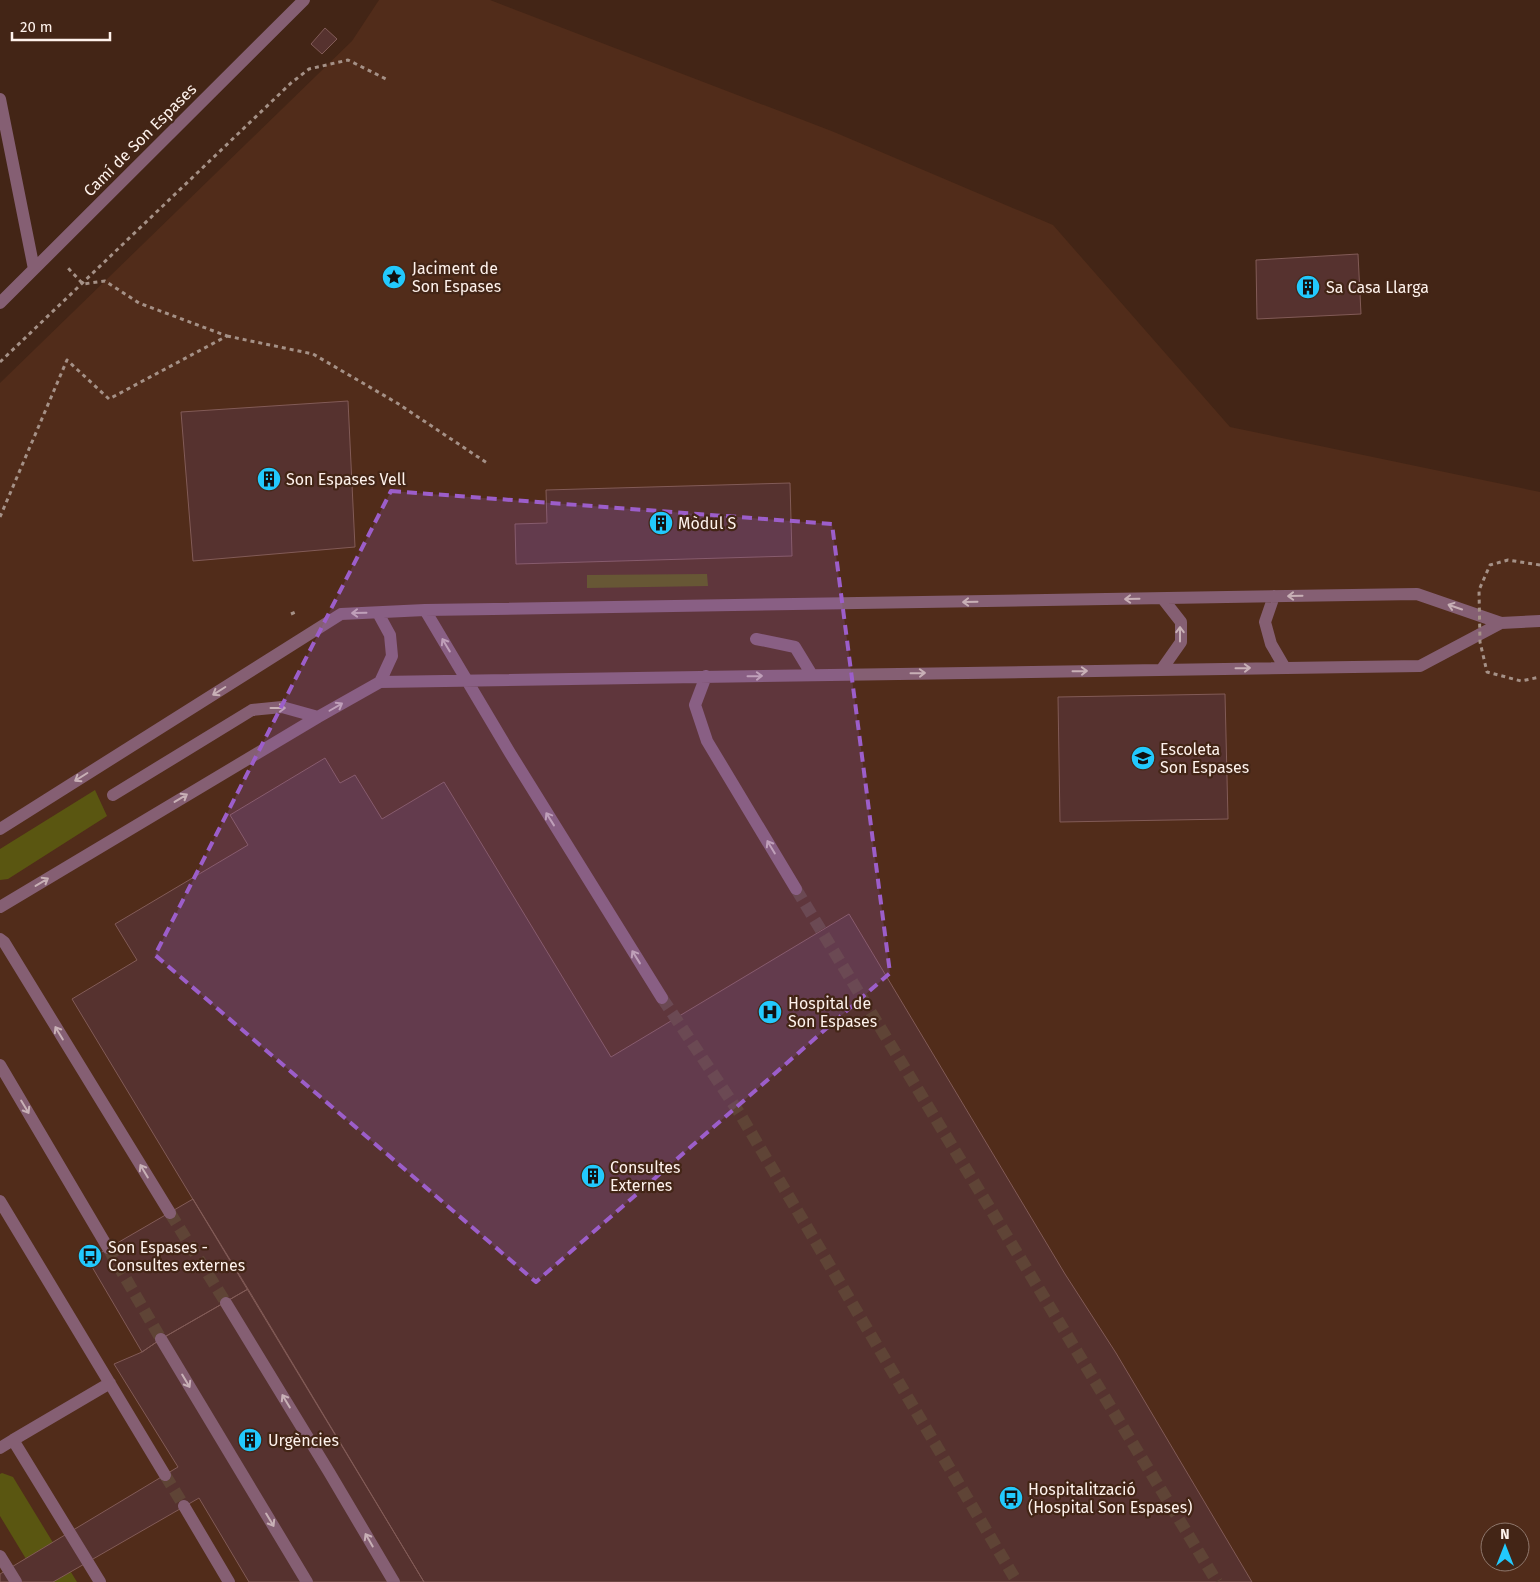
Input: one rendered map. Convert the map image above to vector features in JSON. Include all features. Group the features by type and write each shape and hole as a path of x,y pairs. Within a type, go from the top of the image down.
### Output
{"street":[{"name":"Camí de Son Espases","path":"0,303 304,0"},
{"path":"0,99 34,269"},
{"path":"0,828 341,614 425,610 1417,594 1501,623 1540,622"},
{"path":"1274,596 1265,622 1271,644 1285,668"},
{"path":"1162,670 1180,642 1180,622 1163,598"},
{"path":"425,610 510,753 662,998"},
{"path":"378,613 390,635 392,656 380,682"},
{"path":"0,907 318,716 380,682 1420,666 1501,623"},
{"path":"756,639 795,647 812,675"},
{"path":"706,676 695,705 707,742 796,889"},
{"path":"114,794 252,710 282,707 318,716"},
{"path":"0,939 4,942 170,1213"},
{"path":"0,1065 108,1248"},
{"path":"0,1201 165,1475"},
{"path":"226,1303 394,1582"},
{"path":"161,1339 308,1582"},
{"path":"0,1448 110,1383"},
{"path":"13,1440 100,1582"},
{"path":"184,1506 230,1582"},
{"path":"0,1556 16,1582"}],"path":[{"path":"0,362 291,83 309,69 348,60 388,80"},
{"path":"53,250 82,284"},
{"path":"82,284 105,281 139,303 227,336 313,354 397,402 487,463"},
{"path":"0,517 67,360 109,399 227,336"},
{"path":"1540,566 1508,560 1490,565 1479,590 1480,642 1487,672 1521,681 1540,677"}],"highlighted area":[{"path":"391,491 832,524 890,973 536,1282 155,955"}],"shaded area":[{"name":"Hospital de Son Espases","path":"379,0 490,0 834,132 1053,225 1230,427 1540,492 1540,1582 0,1582 0,383 352,41"},
{"path":"707,574 708,586 587,588 587,575"},
{"path":"95,790 107,816 8,879 0,880 0,849"},
{"path":"0,1474 13,1477 77,1582 40,1582 0,1516"}],"building":[{"path":"325,28 337,39 322,54 311,44"},
{"name":"Sa Casa Llarga","path":"1358,254 1361,314 1257,319 1256,260"},
{"name":"Son Espases Vell","path":"348,401 355,547 193,561 181,412"},
{"name":"Mòdul S","path":"790,483 792,556 516,564 515,524 547,523 546,490"},
{"name":"Escoleta Son Espases","path":"1225,694 1228,819 1060,822 1058,697"},
{"name":"Consultes Externes","path":"325,758 340,783 355,775 382,819 444,782 611,1057 849,914 1065,1274 1116,1353 1252,1582 424,1582 72,999 137,960 115,924 248,845 230,815"},
{"path":"193,1199 248,1289 142,1352 88,1260"},
{"name":"Urgències","path":"248,1289 424,1582 249,1582 199,1498 53,1582 0,1582 0,1574 178,1467 114,1364 142,1352"}],"tunnel":[{"path":"796,889 1217,1582"},
{"path":"662,998 740,1114 1017,1582"},
{"path":"170,1213 226,1303"},
{"path":"108,1248 161,1339"},
{"path":"165,1475 184,1506"}],"place":[{"name":"Jaciment de Son Espases","path":"394,277"},
{"name":"Sa Casa Llarga","path":"1308,287"},
{"name":"Son Espases Vell","path":"269,479"},
{"name":"Mòdul S","path":"661,523"},
{"name":"Escoleta Son Espases","path":"1143,758"},
{"name":"Hospital de Son Espases","path":"770,1012"},
{"name":"Consultes Externes","path":"593,1176"},
{"name":"Son Espases - Consultes externes","path":"90,1256"},
{"name":"Urgències","path":"250,1440"},
{"name":"Hospitalització (Hospital Son Espases)","path":"1011,1498"}]}
